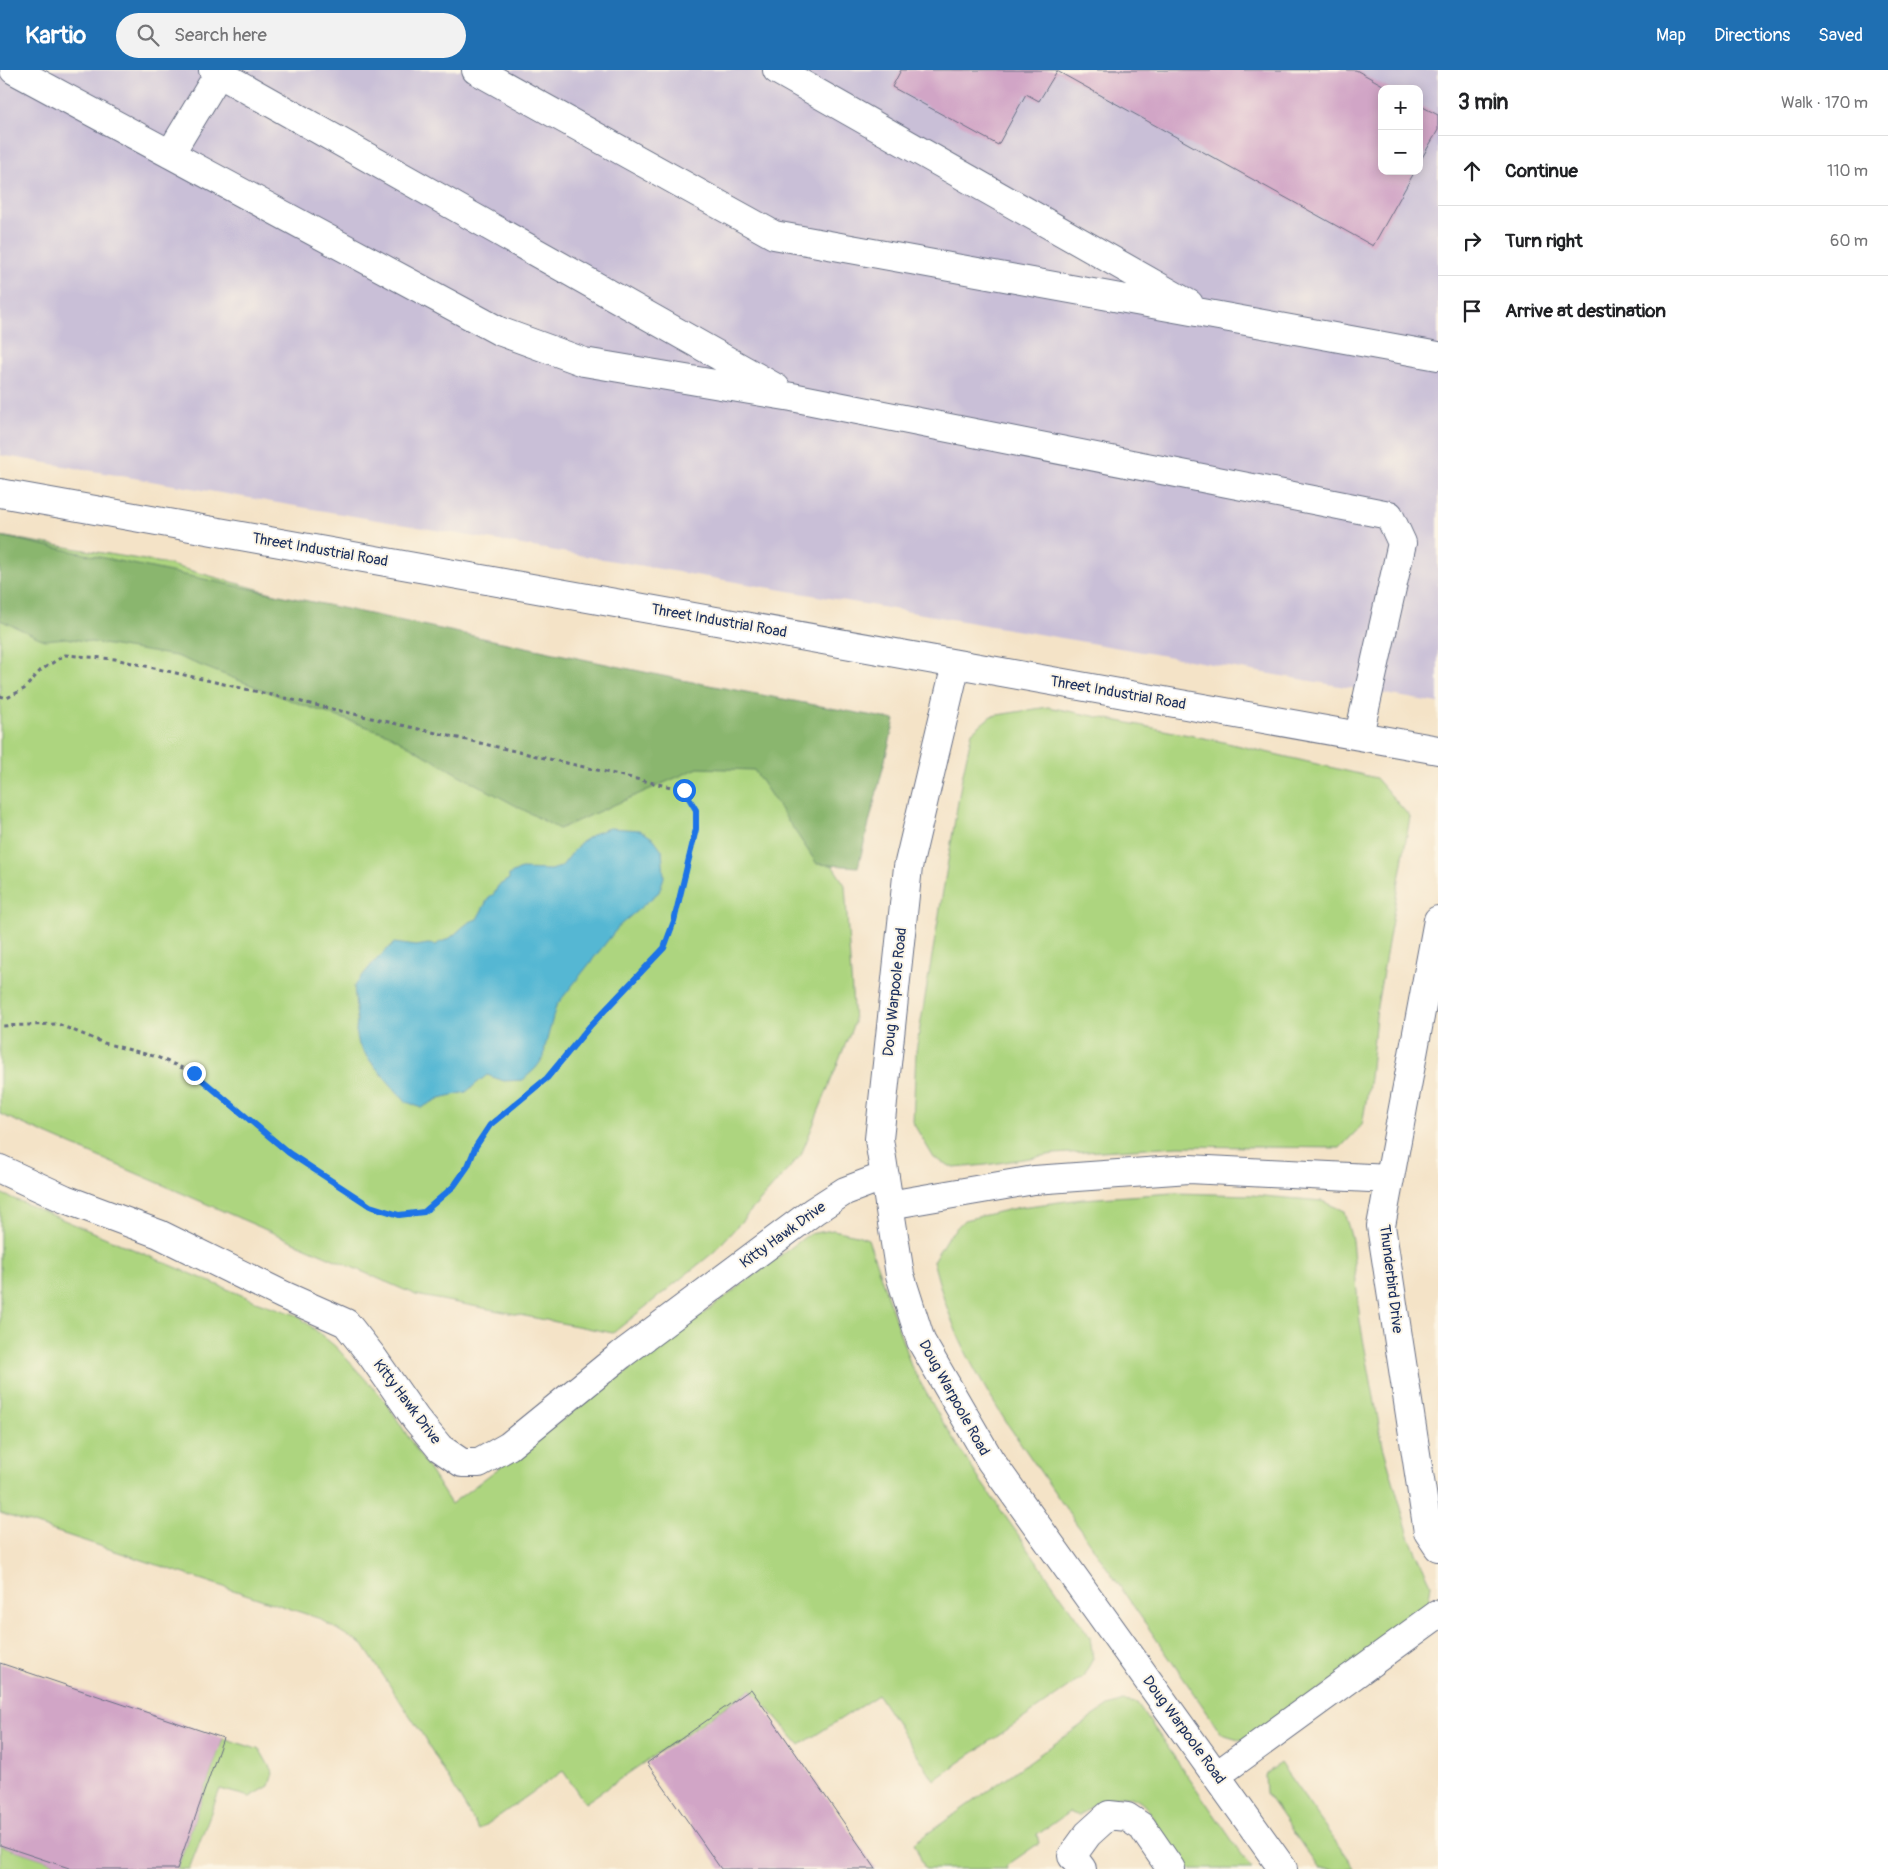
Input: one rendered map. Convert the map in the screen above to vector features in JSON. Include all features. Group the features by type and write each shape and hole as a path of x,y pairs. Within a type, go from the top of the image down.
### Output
{"street":[{"path":"14,70 499,331 584,362 792,397 1389,515 1402,543 1358,735"},
{"path":"476,70 774,236 1438,356"},
{"path":"777,70 1206,313"},
{"path":"170,154 216,72 792,397"},
{"name":"Threet Industrial Road","path":"0,493 1438,750"},
{"name":"Doug Warpoole Road","path":"956,664 908,867 879,1139 900,1275 921,1341 995,1468 1283,1869"},
{"name":"Thunderbird Drive","path":"1438,920 1381,1226 1428,1532 1438,1548"},
{"name":"Kitty Hawk Drive","path":"0,1169 64,1199 159,1234 283,1295 346,1323 372,1356 416,1419 440,1448 462,1463 479,1463 510,1446 621,1355 814,1211 845,1191 885,1176"},
{"path":"889,1205 1034,1180 1189,1169 1390,1179"},
{"path":"1217,1776 1438,1614"},
{"path":"1082,1869 1072,1856 1088,1834 1109,1815 1127,1817 1142,1827 1171,1869"}],"path":[{"path":"0,696 7,698 24,689 41,670 65,655 115,660 684,790 696,810 696,829 674,921 664,948 590,1026 547,1078 490,1125 476,1146 468,1166 454,1186 424,1212 399,1215 370,1206 289,1153 194,1073 157,1057 104,1043 58,1024 0,1026"}],"shaded area":[{"path":"0,70 1438,70 1438,703 0,455"}],"green space":[{"path":"0,536 163,563 523,662 769,768 845,885 854,1023 801,1155 714,1252 613,1333 416,1295 0,1114"},
{"path":"0,536 682,680 895,720 858,867 817,864 754,770 698,768 559,829 388,734 300,704 176,656 66,638 44,640 0,620"},
{"path":"1048,707 1219,741 1376,778 1410,817 1377,1006 1370,1078 1362,1125 1340,1148 1178,1146 1054,1154 954,1168 934,1158 913,1123 916,1051 962,778 972,732 991,716"},
{"path":"0,1193 258,1302 297,1315 336,1347 386,1402 451,1504 809,1234 833,1230 868,1239 911,1366 941,1419 977,1476 1090,1637 1093,1659 1082,1678 934,1780 878,1695 800,1745 751,1689 585,1803 563,1771 479,1830 422,1734 363,1645 318,1618 0,1513"},
{"path":"1173,1193 1252,1195 1322,1201 1344,1211 1352,1240 1360,1322 1383,1446 1410,1539 1431,1584 1427,1612 1248,1742 1222,1734 1006,1422 961,1342 944,1300 933,1261 947,1238 964,1220 1020,1207 1083,1199"},
{"path":"1123,1701 1137,1703 1252,1869 1188,1869 1144,1805 1136,1799 1119,1796 1094,1805 1079,1816 1069,1812 1037,1835 1039,1843 1006,1866 1007,1869 925,1869 914,1843 1108,1706"},
{"path":"223,1738 260,1750 273,1773 269,1786 250,1797 220,1789 189,1869 177,1869"},
{"path":"1280,1763 1355,1869 1319,1869 1266,1793 1265,1775"},
{"path":"0,1845 72,1869 0,1869"}],"water":[{"path":"609,828 640,830 654,839 662,850 664,877 659,892 620,925 556,1006 544,1057 536,1068 523,1080 504,1081 487,1075 466,1092 440,1098 421,1108 405,1101 371,1062 359,1045 356,1031 354,986 372,964 394,943 416,946 436,945 448,939 477,919 489,897 494,894 498,886 509,879 509,875 521,869 550,870 561,867 580,843 595,833"}],"building":[{"path":"901,70 1356,70 1383,85 1378,85 1378,175 1413,175 1373,246 1057,71 1039,101 1026,94 998,145 892,87"},
{"path":"1423,107 1438,115 1438,130 1423,156"},
{"path":"0,1663 223,1738 177,1869 72,1869 0,1845"},
{"path":"751,1689 876,1869 721,1869 647,1763"}],"route":[{"path":"194,1073 289,1153 370,1206 399,1215 424,1212 454,1186 468,1166 476,1146 490,1125 547,1078 590,1026 664,948 674,921 696,829 696,810 684,790"}]}
